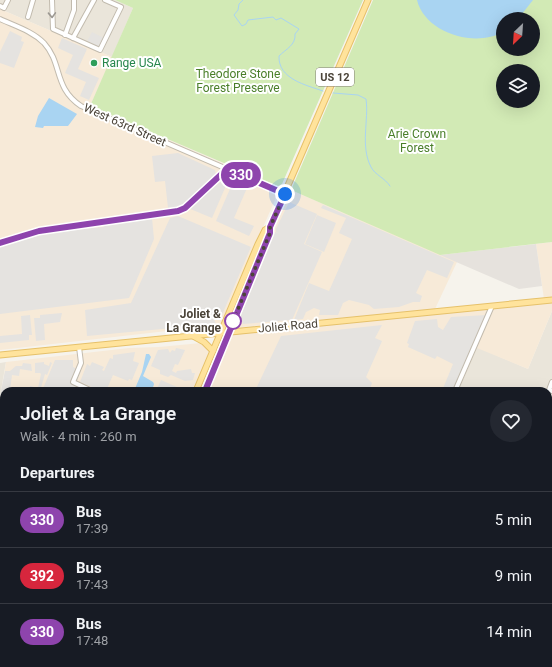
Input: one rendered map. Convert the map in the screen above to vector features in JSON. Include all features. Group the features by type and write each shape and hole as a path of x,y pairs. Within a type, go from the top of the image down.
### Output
{"main road":[{"name":"US 12","path":"207,387 270,233 270,227 368,0"},
{"name":"US 12","path":"198,387 260,240 265,230 270,227"},
{"name":"Joliet Road","path":"0,355 552,300"},
{"path":"193,336 204,342 212,351"}],"street":[{"path":"2,7 8,0"},
{"path":"28,17 34,0"},
{"path":"52,0 53,29 100,50 121,7 105,0"},
{"path":"65,35 74,10 74,0"},
{"path":"73,38 94,0"},
{"name":"West 63rd Street","path":"0,19 32,34 44,44 54,62 63,88 67,94 81,106 285,194"},
{"path":"457,387 492,306"},
{"path":"79,347 81,363 73,382 84,387"}],"shaded area":[{"path":"0,0 115,0 133,8 112,57 0,9"},
{"path":"0,9 112,57 90,106 276,186 275,200 220,325 0,350"},
{"path":"10,31 22,37 21,41 24,42 14,68 0,63 0,52"},
{"path":"92,32 104,38 99,48 86,43"},
{"path":"62,38 87,49 78,69 99,78 89,100 80,96 86,82 65,73 73,55 58,48"},
{"path":"178,153 215,170 216,175 185,206 168,208 165,181 155,182 152,156"},
{"path":"227,179 228,181 212,218 188,208 223,180"},
{"path":"233,182 247,188 234,218 254,226 249,236 216,221"},
{"path":"291,190 457,262 435,309 233,328"},
{"path":"289,202 317,214 304,244 322,252 292,320 243,324 240,317 275,232 281,234 276,232 276,229"},
{"path":"323,205 454,262 447,278 427,270 416,293 422,296 420,302 413,302 399,307 374,309 369,305 349,300 343,303 338,315 319,315 320,310 314,308 306,312 303,319 294,320 309,283 329,291 352,239 339,233 346,218 321,208"},
{"path":"317,215 336,223 324,252 305,244"},
{"path":"178,216 251,247 222,315 219,314 213,317 216,324 87,336 85,310 131,303 170,218"},
{"path":"152,218 154,239 129,298 0,314 0,246 37,233 103,227 107,224"},
{"path":"552,242 552,298 544,299 536,244"},
{"path":"536,244 542,286 519,289 440,255"},
{"path":"552,301 552,311 528,369 477,348 460,387 204,387 227,333"},
{"path":"552,311 552,387 460,387 477,347 528,369"},
{"path":"62,313 60,322 44,324 45,340 36,341 34,318 40,318 40,315"},
{"path":"30,315 32,335 29,335 29,340 0,343 0,336 22,334 21,316"},
{"path":"487,315 454,387 444,387 453,364 437,356 435,359 408,347 409,344 407,343 415,321 437,319 438,327 443,330 451,317"},
{"path":"382,325 375,338 382,341 366,377 372,383 370,387 257,387 281,336"},
{"path":"201,343 207,346 209,350 208,356 196,387 2,387 6,362 129,348"},
{"path":"176,348 185,350 178,365 175,364 172,371 176,373 177,371 191,369 192,373 195,373 193,380 185,381 171,375 168,377 160,374 160,370 151,366 158,350 168,349 170,353 172,350 175,351"},
{"path":"135,352 133,361 139,363 132,380 129,379 128,381 113,375 108,387 92,387 80,382 87,364 90,366 92,362 104,367 102,370 104,371 110,358 113,359 113,355"},
{"path":"55,360 73,360 73,367 81,371 75,386 77,387 44,387"},
{"path":"6,362 2,387 0,387 0,363"},
{"path":"44,362 44,364 49,366 50,362 52,363 47,375 45,374 41,387 38,387 41,374 35,373 35,363"},
{"path":"23,363 31,364 32,371 20,369 19,376 12,375 10,387 2,387 5,371 10,371 16,366 22,366"},
{"path":"161,380 177,387 158,387"}],"green space":[{"name":"Theodore Stone Forest Preserve","path":"115,0 363,0 282,184 278,186 273,184 90,106 133,8"},
{"name":"Arie Crown Forest","path":"373,0 552,0 552,242 440,255 291,190"}],"water":[{"path":"417,0 533,0 524,12 496,12 496,35 492,37 466,38 452,34 440,29 422,12"},
{"path":"49,98 77,114 68,126 44,126 43,128 35,127 38,116"},
{"path":"146,354 149,354 151,357 143,376 153,382 153,387 136,387 142,372"}],"waterway":[{"path":"243,0 239,4 238,10 234,15 242,26 246,24 248,20 273,17 276,20 281,18 299,29 295,34 292,44 279,56 280,64 288,76 294,80 323,91"},
{"path":"333,93 358,95 366,99 365,142 368,159 373,170 390,186"}],"bus line":[{"name":"330","path":"0,243 39,231 178,211 185,208 227,169 285,194 270,227 270,233 207,387"}],"place":[{"name":"Range USA","path":"94,63"},
{"name":"Joliet & La Grange","path":"233,321"}],"route":[{"path":"233,321 270,233 270,227 285,194"}]}
